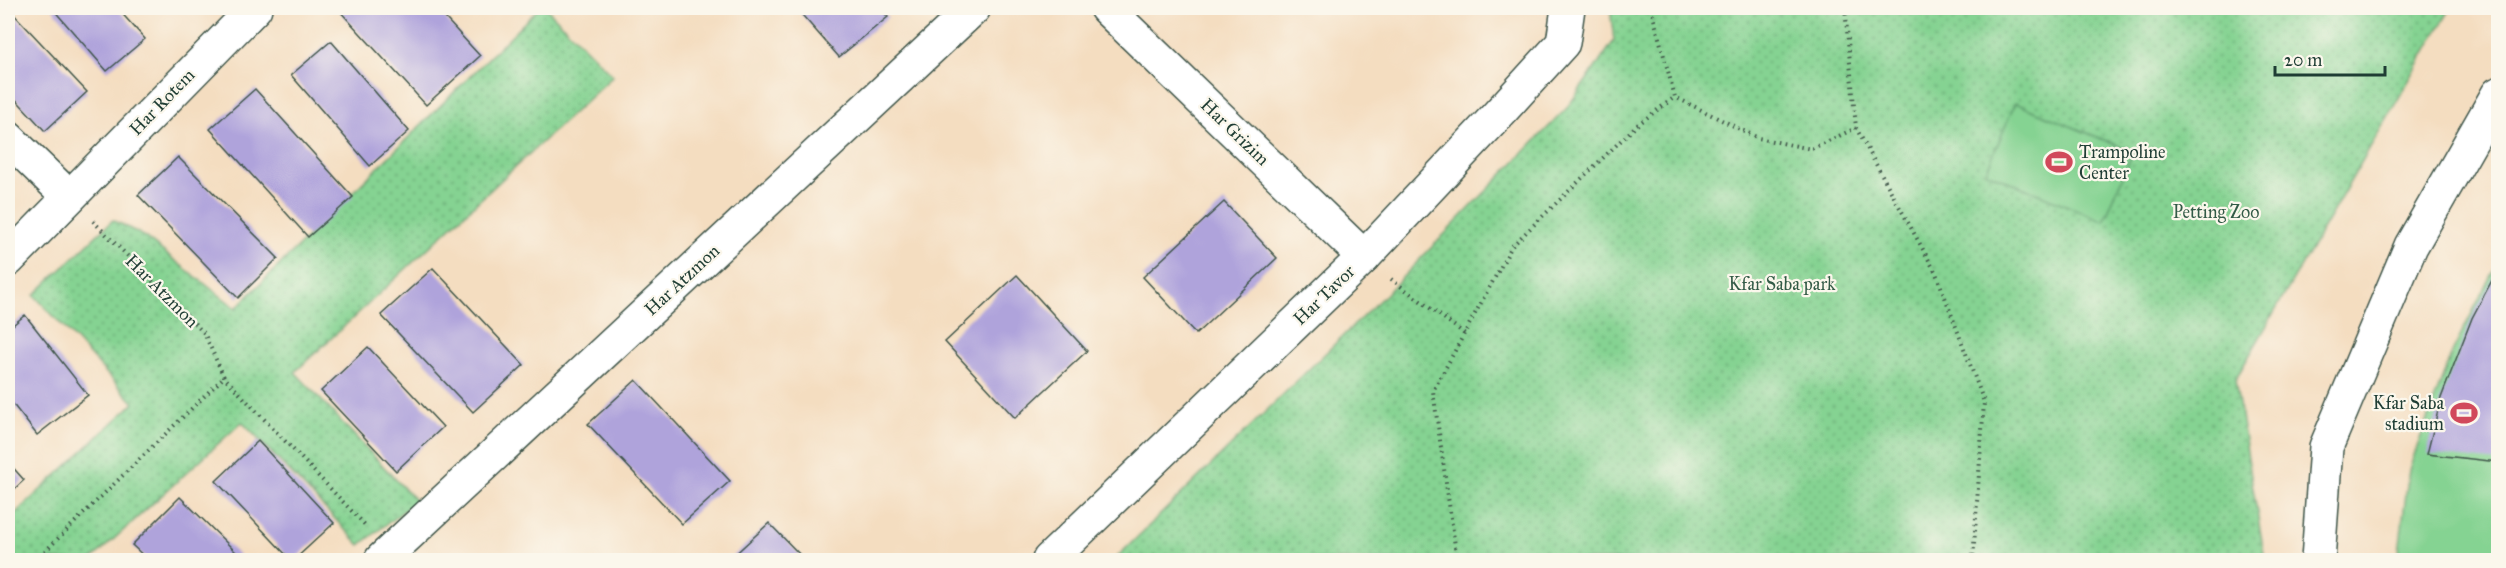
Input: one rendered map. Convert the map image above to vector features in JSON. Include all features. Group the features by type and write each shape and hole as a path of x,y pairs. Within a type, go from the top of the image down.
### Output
{"street":[{"name":"Har Rotem","path":"8,260 255,8"},
{"name":"Har Atzmon","path":"390,558 974,8"},
{"name":"Har Grizim","path":"1106,8 1364,257"},
{"name":"Har Tavor","path":"1049,561 1364,257 1563,43 1568,8"},
{"path":"2318,561 2326,447 2411,246 2499,94"},
{"path":"8,138 69,197"}],"path":[{"path":"1651,8 1675,97 1758,138 1811,149 1856,128"},
{"path":"1845,8 1856,128 1936,273 1984,402 1973,561"},
{"path":"1457,561 1433,391 1512,246 1636,125 1675,97"},
{"name":"Har Atzmon","path":"69,197 204,333 224,377 390,558"},
{"path":"1364,257 1465,334"},
{"path":"36,561 224,377"}],"green space":[{"path":"539,8 546,8 613,76 295,372 416,501 360,545 242,422 91,560 8,560 8,520 134,403 34,295 113,220 142,235 236,308"},
{"name":"Kfar Saba park","path":"1610,8 2451,8 2235,380 2265,560 1114,560 1396,284 1567,108 1614,41"},
{"name":"Trampoline Center","path":"2015,103 2133,152 2104,221 1986,172"},
{"name":"Kfar Saba stadium","path":"2498,261 2498,560 2398,560 2409,469 2450,357"}],"building":[{"path":"8,8 87,92 45,131 8,91"},
{"path":"52,8 117,8 145,39 107,71"},
{"path":"337,8 436,8 480,56 426,105"},
{"path":"796,8 880,8 888,17 839,57"},
{"path":"331,41 409,131 370,166 291,75"},
{"path":"255,89 353,197 308,237 210,129"},
{"path":"178,157 278,258 238,298 138,195"},
{"path":"1224,202 1277,258 1196,334 1143,277"},
{"path":"433,268 524,365 473,412 381,315"},
{"path":"2498,269 2498,462 2427,454 2441,398 2472,318"},
{"path":"1017,275 1087,351 1015,418 945,342"},
{"path":"25,315 88,395 37,435 8,398 8,329"},
{"path":"368,347 443,427 396,471 321,391"},
{"path":"636,380 730,481 682,524 588,424"},
{"path":"258,441 334,523 294,560 291,560 216,481"},
{"path":"8,462 24,480 8,495"},
{"path":"180,497 244,560 148,560 132,545"},
{"path":"769,523 805,560 729,560"}],"place":[{"name":"Trampoline Center","path":"2059,162"},
{"name":"Kfar Saba stadium","path":"2464,413"}],"park label":[{"name":"Petting Zoo","path":"2216,212"}]}
